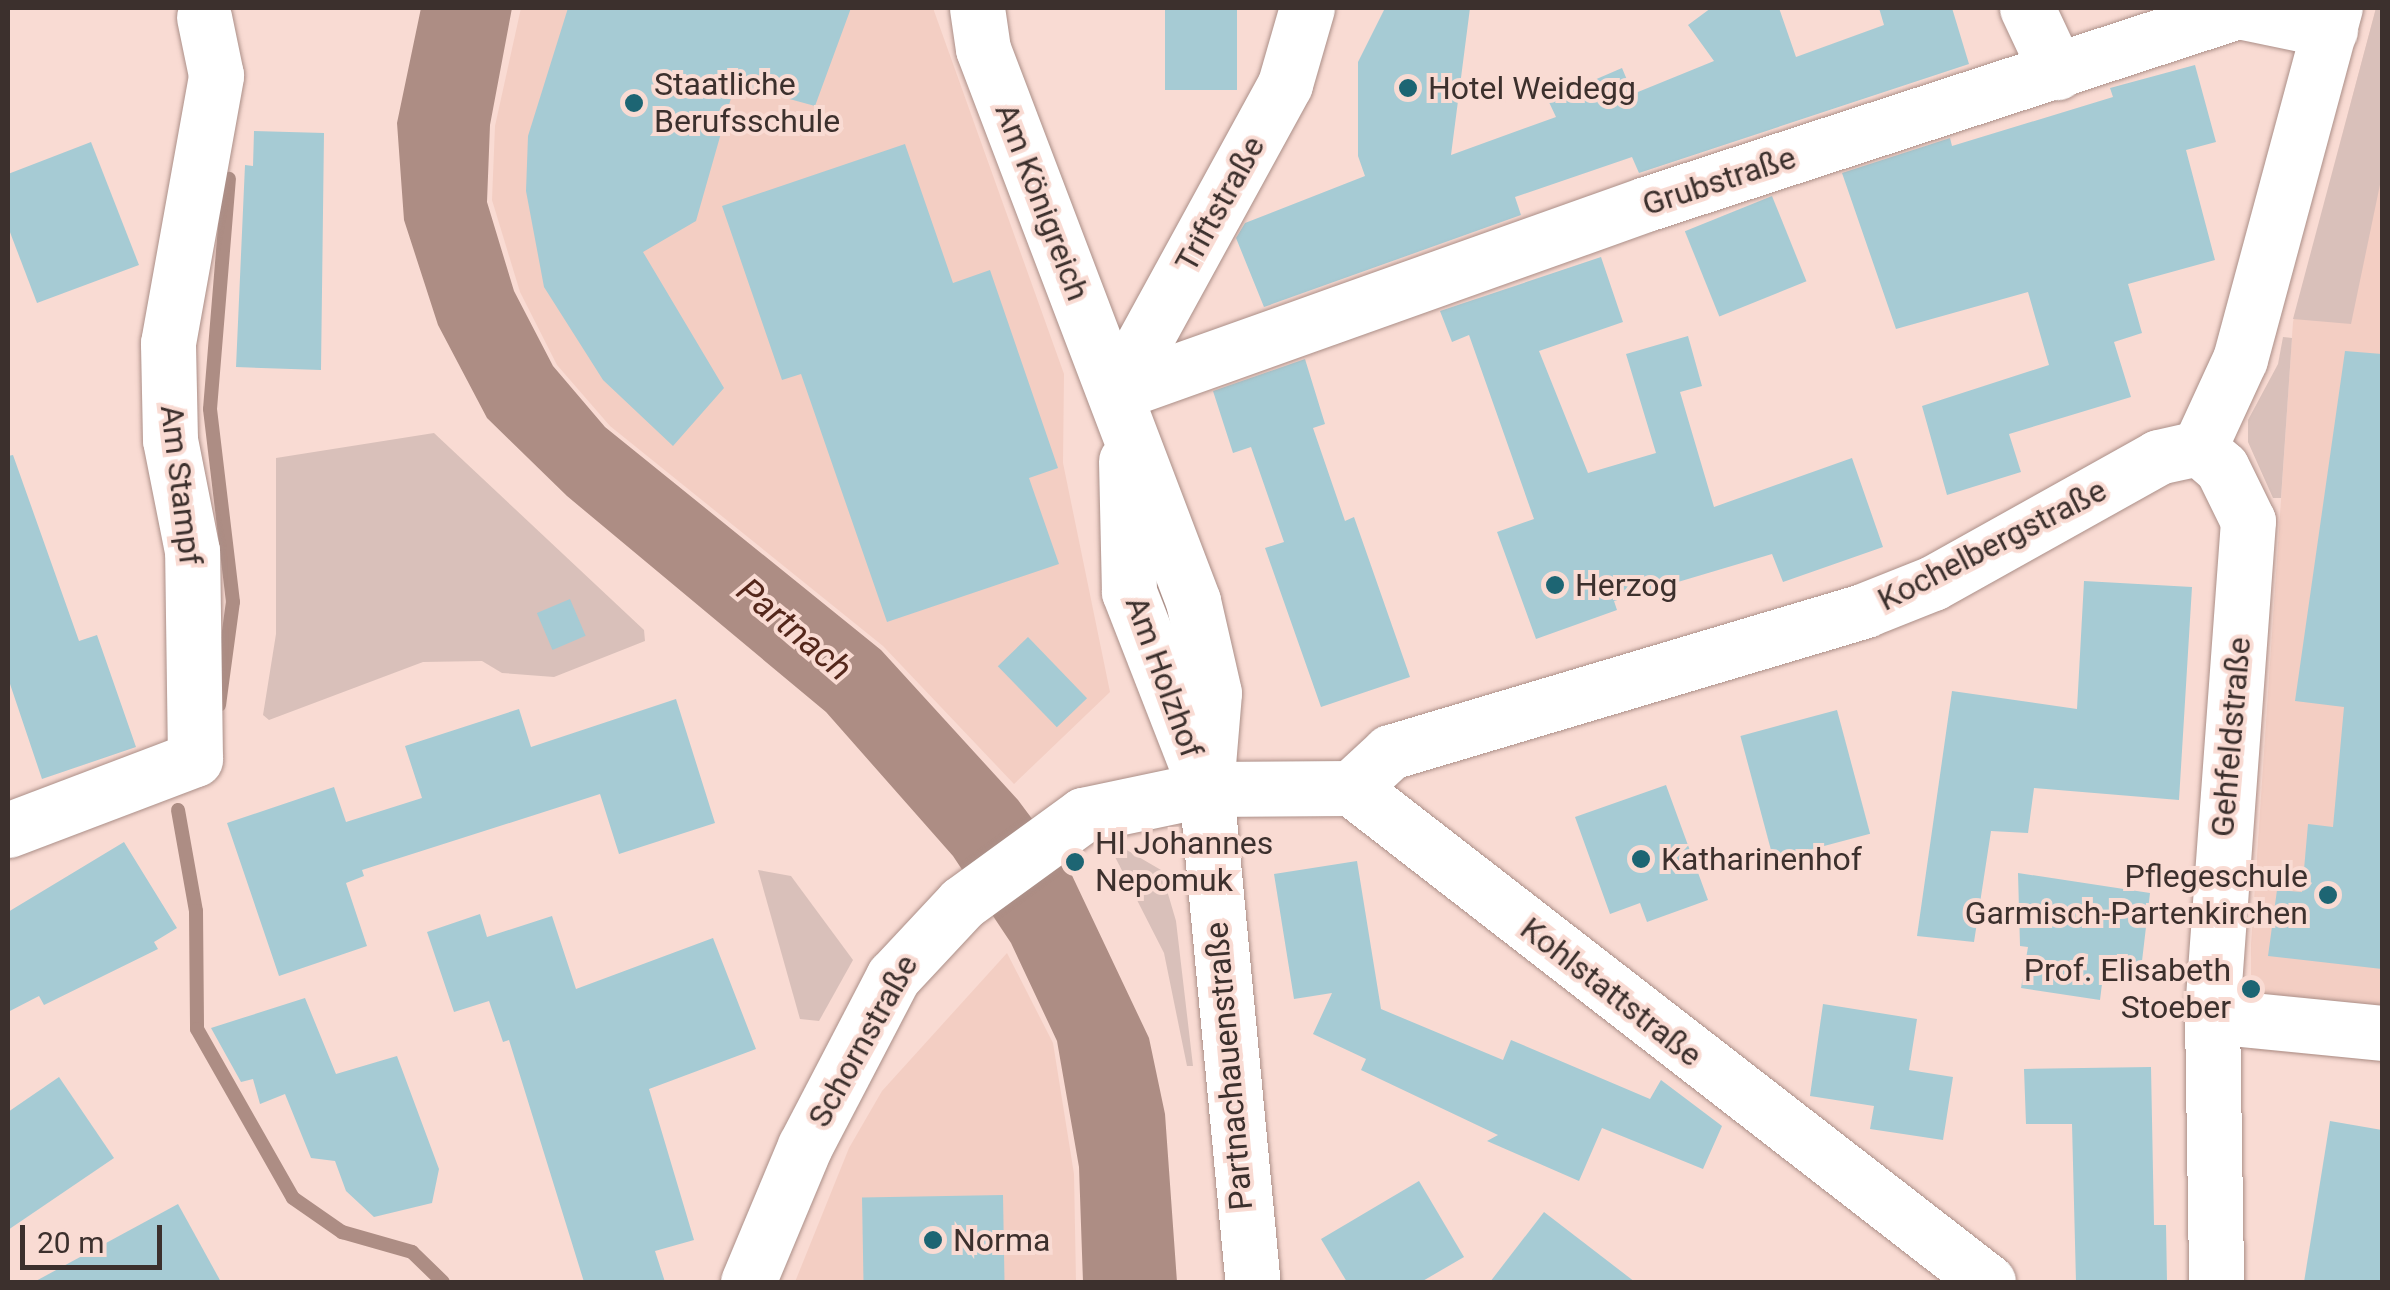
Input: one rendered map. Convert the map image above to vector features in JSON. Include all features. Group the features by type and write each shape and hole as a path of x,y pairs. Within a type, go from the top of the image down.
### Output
{"street":[{"name":"Am Königreich","path":"976,8 982,50 1121,405"},
{"name":"Triftstraße","path":"1121,405 1285,84 1308,8"},
{"path":"2026,8 2056,72"},
{"name":"Grubstraße","path":"1121,405 1646,204 2238,11 2332,19"},
{"name":"Am Stampf","path":"8,830 195,759 192,551 170,440 168,342 216,75 204,17"},
{"path":"2199,448 2240,359 2332,19"},
{"name":"Am Holzhof","path":"1121,405 1193,601 1214,693 1206,789"},
{"name":"Kochelbergstraße","path":"1351,788 1390,752 1866,610 1933,583 2158,458 2199,448"},
{"name":"Gehfeldstraße","path":"2199,448 2222,468 2248,521 2212,1016 2216,1282"},
{"path":"1206,789 1351,788"},
{"name":"Kohlstattstraße","path":"1351,788 1988,1282"},
{"name":"Schornstraße","path":"748,1282 805,1146 893,976 962,903 1060,826 1206,789"},
{"name":"Partnachauenstraße","path":"1206,789 1253,1282"},
{"path":"2212,1016 2382,1032"}],"shaded area":[{"path":"521,8 933,8 1064,374 1063,463 1110,692 1014,784 883,646 610,426 557,365 520,292 492,200 495,126"},
{"path":"2376,8 2382,8 2382,1062 2251,1050 2251,945 2293,322"},
{"path":"2376,8 2382,8 2382,175 2351,324 2293,319"},
{"path":"2283,337 2292,338 2281,498 2273,498 2248,442 2248,420 2278,364"},
{"path":"434,433 644,630 645,641 554,677 502,673 482,661 423,662 269,720 263,715 276,634 276,458"},
{"path":"1125,849 1161,870 1176,921 1193,1066 1187,1066 1164,953 1112,851"},
{"path":"758,870 791,876 853,960 819,1021 800,1019"},
{"path":"1007,953 1053,1043 1074,1174 1076,1282 795,1282 849,1148 882,1091"}],"water":[{"name":"Partnach","path":"421,8 512,8 490,125 487,202 514,291 553,366 605,427 881,650 1018,800 1068,867 1149,1038 1165,1114 1177,1282 1083,1282 1079,1167 1057,1041 1011,943 953,856 826,712 567,496 487,418 438,325 404,220 397,123"}],"building":[{"path":"568,8 851,8 815,106 735,84 696,221 643,252 724,388 673,446 603,380 544,287 526,191 528,136"},
{"path":"1165,8 1237,8 1237,90 1165,90"},
{"path":"1385,8 1470,8 1451,155 1556,117 1548,100 1622,68 1633,94 1714,61 1688,25 1711,8 1779,8 1796,57 1884,25 1879,8 1952,8 1969,64 1639,173 1632,157 1515,197 1521,215 1264,307 1236,238 1245,223 1365,176 1358,156 1358,62"},
{"path":"2195,65 2216,142 2186,150 2215,260 2128,284 2142,333 2114,342 2131,397 2009,434 2021,472 1947,495 1922,406 2049,365 2028,292 1896,329 1842,173 1950,138 1952,146 2113,97 2110,88"},
{"path":"254,131 324,133 321,370 236,367 245,165 253,166"},
{"path":"91,142 139,265 37,303 8,227 8,174"},
{"path":"905,144 953,283 990,270 1058,468 1029,478 1059,564 887,622 801,374 782,380 722,206"},
{"path":"1772,196 1806,281 1719,317 1685,231"},
{"path":"1601,257 1623,322 1539,351 1588,473 1656,453 1626,354 1688,336 1702,386 1680,392 1714,507 1852,458 1883,547 1783,582 1772,554 1614,601 1617,610 1536,639 1497,532 1534,519 1469,335 1452,342 1440,311"},
{"path":"2345,351 2382,354 2382,969 2268,956 2277,890 2302,892 2308,824 2333,827 2344,707 2295,701"},
{"path":"1305,359 1325,424 1313,428 1345,521 1354,517 1410,677 1321,707 1265,548 1284,542 1251,447 1233,453 1213,391"},
{"path":"13,455 79,641 97,635 136,747 42,779 8,678 8,456"},
{"path":"2084,581 2192,587 2179,800 2034,788 2028,833 1991,831 1974,942 1917,936 1952,691 2077,709"},
{"path":"570,599 586,636 552,650 537,613"},
{"path":"1028,637 1087,698 1057,727 998,666"},
{"path":"676,699 715,823 619,854 600,794 362,870 364,876 346,883 367,946 279,976 227,823 334,787 346,822 422,798 405,746 519,709 531,747"},
{"path":"1837,710 1870,834 1774,860 1740,736"},
{"name":"Katharinenhof","path":"1666,785 1708,900 1647,922 1640,903 1610,914 1575,817"},
{"path":"124,842 177,928 154,942 158,949 44,1005 39,996 8,1012 8,912"},
{"path":"1357,861 1381,1009 1503,1060 1511,1040 1650,1099 1661,1080 1722,1126 1703,1169 1602,1128 1579,1181 1487,1141 1498,1135 1361,1070 1366,1059 1313,1034 1332,993 1294,999 1274,874"},
{"path":"2018,873 2150,893 2140,978 2103,976 2100,1000 2021,988 2028,947 2020,946"},
{"path":"480,914 487,937 552,916 576,989 713,938 756,1049 649,1089 694,1240 655,1251 665,1282 584,1282 509,1040 503,1042 489,1001 454,1012 427,932"},
{"path":"305,998 336,1074 397,1056 439,1169 432,1203 374,1217 346,1191 335,1161 311,1158 285,1094 260,1104 253,1079 241,1082 211,1028"},
{"path":"1823,1004 1917,1019 1909,1070 1953,1077 1943,1140 1870,1129 1874,1106 1810,1096"},
{"path":"2151,1067 2154,1225 2166,1225 2167,1282 2076,1282 2072,1124 2026,1124 2024,1069"},
{"path":"59,1077 114,1158 8,1230 8,1112"},
{"path":"2330,1121 2382,1130 2382,1282 2304,1282"},
{"path":"1419,1181 1464,1257 1421,1282 1347,1282 1321,1239"},
{"name":"Norma","path":"1003,1195 1005,1282 863,1282 862,1197"},
{"path":"178,1204 221,1282 34,1282"},
{"path":"1544,1212 1635,1282 1490,1282"}],"waterway":[{"path":"219,705 233,602 210,409 229,179"},
{"path":"178,810 196,911 197,1029 293,1198 342,1232 412,1252 443,1282"}],"place":[{"name":"Hotel Weidegg","path":"1408,88"},
{"name":"Staatliche Berufsschule","path":"634,103"},
{"name":"Herzog","path":"1555,585"},
{"name":"Katharinenhof","path":"1641,859"},
{"name":"Hl Johannes Nepomuk","path":"1075,862"},
{"name":"Pflegeschule Garmisch-Partenkirchen","path":"2328,895"},
{"name":"Prof. Elisabeth Stoeber","path":"2251,989"},
{"name":"Norma","path":"933,1240"}]}
